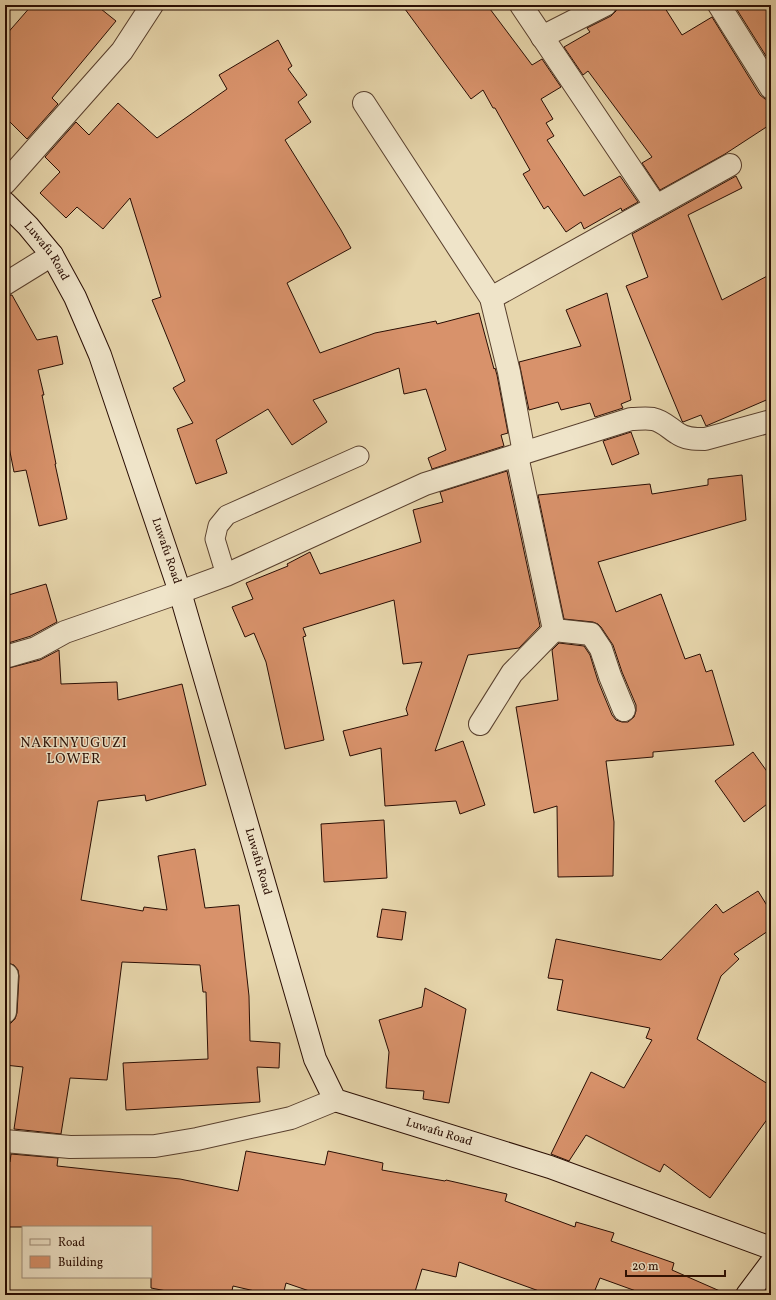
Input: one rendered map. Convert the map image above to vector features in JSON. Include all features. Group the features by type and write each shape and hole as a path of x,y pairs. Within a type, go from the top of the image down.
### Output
{"street":[{"path":"5,183 122,51 152,5"},
{"path":"521,5 656,206"},
{"path":"542,37 605,5"},
{"path":"719,5 771,88"},
{"path":"364,103 491,298 508,372 520,455 554,630"},
{"path":"491,298 730,165"},
{"name":"Luwafu Road","path":"5,203 28,226 52,256 75,297 100,355 180,592 315,1059 335,1100 550,1167 771,1248"},
{"path":"5,284 52,256"},
{"path":"5,657 36,648 65,632 226,575 424,484 631,419 654,419 668,425 677,433 686,438 697,439 705,439 771,421"},
{"path":"554,630 590,634 601,649 624,710"},
{"path":"480,724 512,673 554,630"},
{"path":"5,1012 7,975"},
{"path":"5,1141 70,1147 155,1146 197,1139 291,1118 335,1100"},
{"path":"747,1295 771,1263"}],"lane":[{"path":"226,575 215,540 218,526 227,515 360,456"}],"building":[{"path":"32,5 96,5 116,21 52,98 58,104 27,139 5,117 5,36"},
{"path":"402,5 487,5 532,65 542,59 561,87 541,99 553,119 546,123 554,136 547,140 584,196 620,176 638,202 622,211 621,208 584,229 581,222 566,232 548,206 544,209 523,174 530,170 495,108 493,108 483,90 471,99"},
{"path":"617,5 663,5 682,35 712,17 760,95 765,99 771,100 771,124 725,154 660,190 642,163 652,157 588,71 583,75 564,47 590,32 587,28 611,16 616,11"},
{"path":"734,5 771,5 771,53 766,56"},
{"path":"278,40 292,66 288,69 307,95 298,102 311,122 285,140 351,248 287,283 320,353 375,333 436,321 437,324 479,313 494,369 495,368 497,375 508,433 501,435 504,446 432,469 428,458 446,450 426,389 404,394 399,368 313,400 327,422 292,445 268,409 216,440 227,473 196,484 177,429 193,423 173,388 185,381 152,300 161,297 130,198 103,229 77,207 66,218 40,193 60,172 45,157 76,122 89,135 118,103 157,138 227,89 219,75"},
{"path":"736,176 742,188 688,215 722,300 771,274 771,398 706,426 701,415 683,422 682,421 626,286 648,277 632,234"},
{"path":"607,293 631,400 621,404 623,408 595,417 590,403 561,410 558,402 529,410 519,362 581,346 566,310"},
{"path":"12,295 37,340 57,336 63,364 38,370 44,395 42,395 55,464 67,519 39,526 26,470 14,472 5,427 5,296"},
{"path":"631,432 639,454 612,465 603,441"},
{"path":"507,471 540,626 519,648 468,655 435,751 463,741 485,805 460,814 456,801 385,806 381,748 350,756 343,731 408,715 406,709 422,662 403,664 394,600 303,628 306,636 303,637 324,740 285,749 266,662 254,633 245,637 232,607 253,599 246,583 288,566 287,564 310,552 320,574 421,542 413,510 443,502 440,492"},
{"path":"742,475 746,520 598,562 616,612 661,594 685,659 700,654 706,672 712,670 734,745 653,752 653,757 606,761 614,822 613,876 558,877 557,806 534,813 516,707 558,700 552,650 559,643 584,646 590,655 598,681 612,715 616,720 628,722 634,717 636,705 622,672 613,645 601,627 593,622 564,619 538,495 650,484 652,494 708,485 708,479"},
{"path":"46,584 57,622 31,636 5,644 5,596"},
{"path":"59,650 61,684 117,682 118,700 182,684 206,785 146,801 145,795 98,801 81,900 143,911 144,907 167,910 158,856 195,849 205,908 239,905 249,996 250,1041 280,1043 279,1068 257,1067 260,1102 126,1110 123,1063 208,1059 206,992 203,992 200,965 122,962 107,1080 70,1078 61,1134 14,1129 23,1067 5,1065 5,1024 11,1023 15,1019 17,1013 19,976 18,970 14,965 5,963 5,669 40,660"},
{"path":"753,752 771,777 771,801 744,822 715,781"},
{"path":"384,820 387,878 324,882 321,824"},
{"path":"758,891 771,912 771,929 734,954 739,959 721,976 697,1039 771,1086 771,1114 710,1198 664,1164 660,1172 586,1135 569,1161 551,1154 591,1072 624,1088 652,1040 646,1038 650,1028 557,1010 563,980 548,978 556,939 661,960 716,904 723,913"},
{"path":"382,909 406,912 402,940 377,937"},
{"path":"425,988 466,1009 449,1103 423,1099 424,1091 386,1088 389,1052 379,1020 422,1007"},
{"path":"246,1151 325,1165 328,1151 383,1163 382,1170 446,1180 507,1194 505,1201 575,1227 576,1222 614,1233 611,1241 674,1263 672,1270 729,1295 647,1295 600,1278 593,1295 550,1295 459,1262 456,1277 422,1269 414,1295 321,1295 286,1283 283,1295 272,1295 233,1286 231,1295 187,1295 151,1288 152,1226 5,1227 5,1161 10,1162 11,1154 58,1158 57,1166 180,1179 238,1191"}],"district":[{"name":"NAKINYUGUZI LOWER","path":"74,752"}]}
